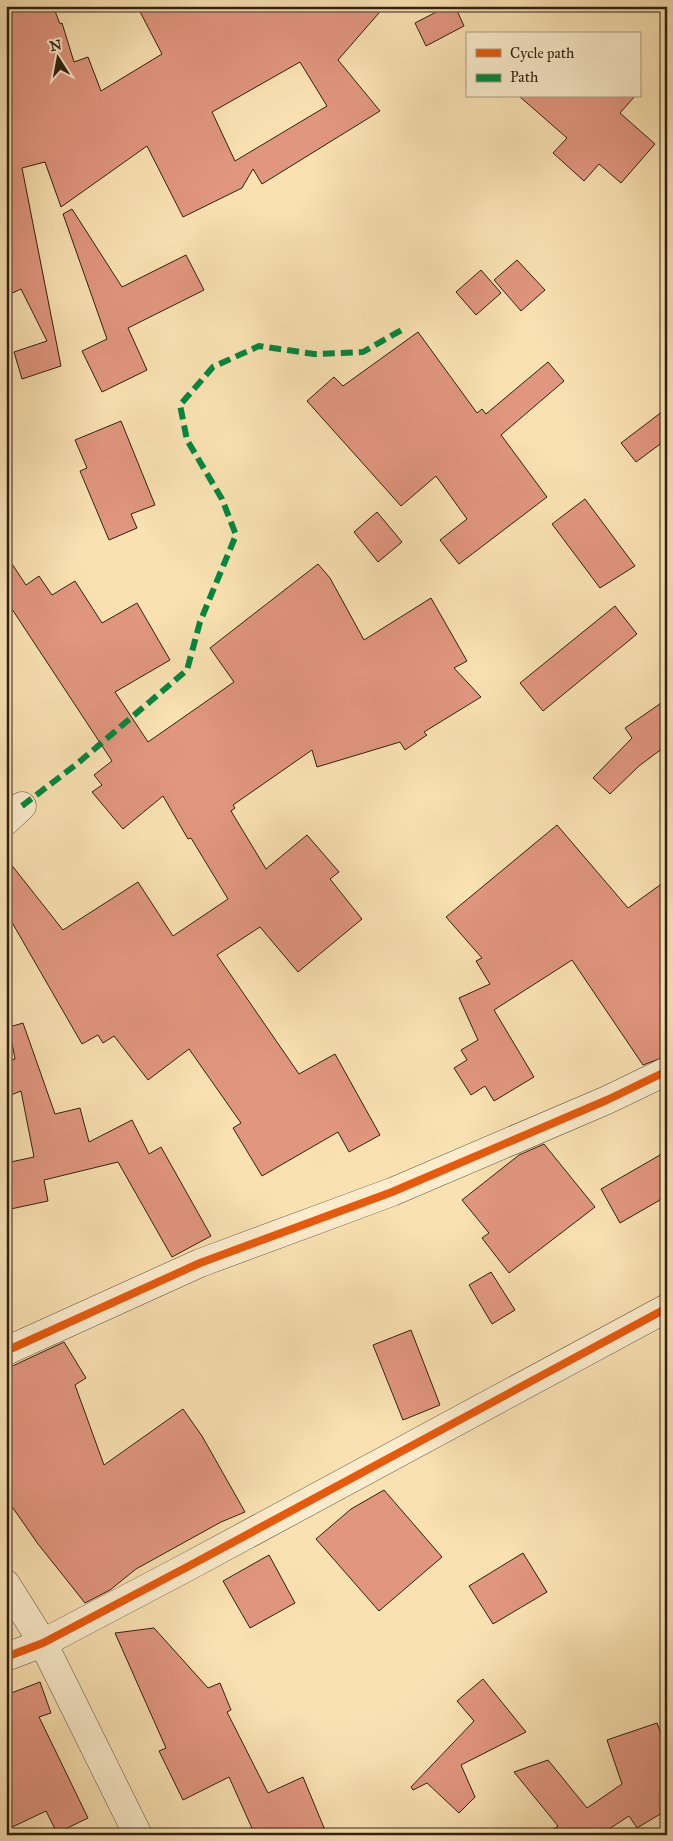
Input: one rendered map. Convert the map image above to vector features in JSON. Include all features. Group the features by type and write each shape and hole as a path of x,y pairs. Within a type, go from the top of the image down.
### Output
{"street":[{"path":"6,1351 200,1263 392,1192 607,1100 667,1071"},
{"path":"6,1657 43,1643 667,1308"},
{"path":"6,1584 43,1643 138,1835"}],"building":[{"path":"6,6 53,6 60,24 62,23 74,62 88,57 101,91 162,54 137,6 385,6 338,60 380,111 262,184 253,169 242,188 183,217 147,146 61,207 45,162 22,168 61,366 22,379 14,352 47,341 21,289 6,296","holes":["300,62 327,106 235,161 212,112"]},
{"path":"448,6 455,6 464,26 426,46 415,23"},
{"path":"521,98 633,98 620,113 655,144 621,183 599,164 584,181 553,153 567,138"},
{"path":"72,209 122,287 186,255 204,290 128,328 147,370 102,392 82,351 107,339 63,214"},
{"path":"517,260 545,290 521,311 494,280"},
{"path":"481,270 501,293 476,315 456,292"},
{"path":"418,332 477,413 482,409 486,414 548,362 564,381 501,435 547,497 459,564 440,540 467,519 436,476 401,506 307,401 334,377 343,386"},
{"path":"667,408 667,439 636,462 621,443"},
{"path":"121,421 155,505 131,514 137,528 109,540 80,471 87,468 75,440"},
{"path":"585,499 635,566 600,588 552,524"},
{"path":"377,512 402,542 378,562 354,532"},
{"path":"6,555 26,585 39,576 52,595 75,581 102,623 137,603 170,660 115,692 148,742 234,682 210,648 318,564 330,578 364,640 431,598 467,661 454,668 481,697 424,732 427,735 405,750 400,742 317,767 312,750 233,805 235,808 231,811 266,869 307,835 339,872 330,879 362,919 298,972 260,927 217,955 299,1074 335,1054 380,1135 349,1152 338,1132 262,1176 233,1128 241,1123 189,1049 148,1080 114,1036 103,1043 98,1035 82,1044 6,912 6,858 63,930 138,882 173,936 228,899 191,838 188,839 163,796 123,829 92,792 102,785 94,775 112,761 6,600"},
{"path":"615,606 637,634 543,711 520,683"},
{"path":"667,699 667,745 639,766 610,794 593,778 632,738 625,728"},
{"path":"557,825 628,908 667,880 667,1056 643,1065 572,960 494,1010 534,1077 494,1101 485,1086 471,1095 454,1068 467,1060 461,1050 478,1040 459,998 490,984 476,961 482,958 446,917"},
{"path":"23,1023 55,1114 80,1108 89,1142 132,1120 149,1154 161,1147 211,1236 172,1257 118,1162 44,1180 48,1201 6,1210 6,1163 34,1157 21,1091 6,1097 6,1062 15,1059 9,1027"},
{"path":"544,1144 595,1207 509,1273 482,1238 489,1233 462,1200 519,1155"},
{"path":"667,1151 667,1196 620,1223 601,1189"},
{"path":"491,1272 515,1310 492,1324 469,1285"},
{"path":"411,1330 440,1405 403,1420 373,1345"},
{"path":"64,1342 86,1378 75,1385 104,1465 183,1409 202,1436 245,1512 221,1522 136,1569 110,1590 85,1603 38,1544 6,1498 6,1369"},
{"path":"384,1490 442,1557 379,1611 316,1539 351,1509"},
{"path":"523,1553 547,1592 493,1624 469,1586"},
{"path":"269,1555 295,1603 250,1628 223,1581"},
{"path":"154,1628 208,1688 220,1683 231,1710 227,1712 268,1793 303,1777 327,1835 255,1835 229,1777 183,1800 159,1751 166,1748 115,1633"},
{"path":"483,1679 526,1732 461,1765 475,1797 459,1813 427,1783 413,1790 411,1787 474,1721 457,1701"},
{"path":"40,1682 51,1713 39,1717 88,1818 57,1833 46,1811 6,1830 6,1695"},
{"path":"657,1723 667,1750 667,1810 637,1828 629,1816 606,1831 608,1835 545,1835 558,1826 514,1772 548,1760 587,1808 622,1784 607,1740"}],"marked path":[{"path":"22,806 78,763 187,670 200,622 236,535 222,499 187,440 180,405 213,367 259,346 314,354 363,352 405,328"}],"cycle path":[{"path":"6,1351 200,1263 392,1192 607,1100 667,1071"},
{"path":"6,1657 43,1643 189,1566 667,1308"}]}
